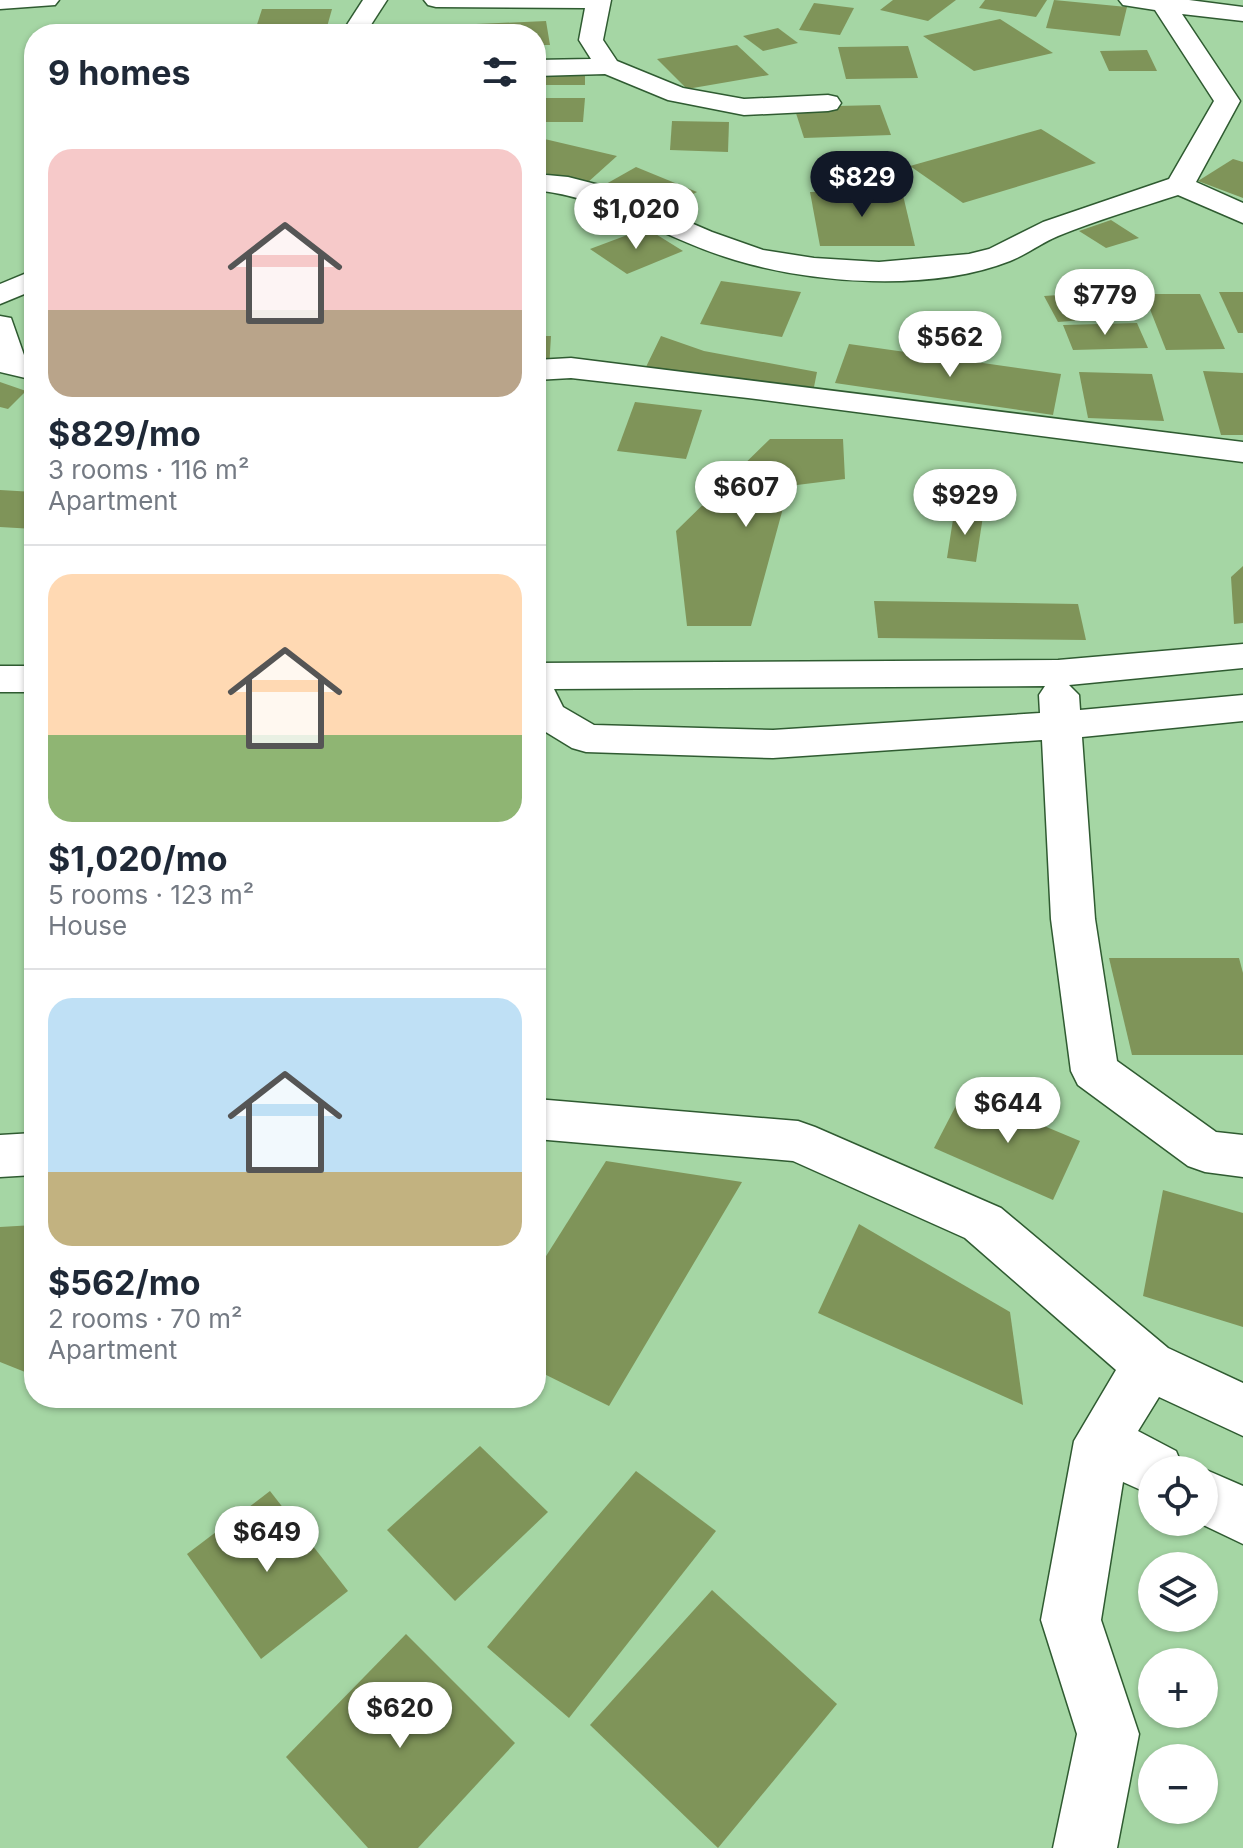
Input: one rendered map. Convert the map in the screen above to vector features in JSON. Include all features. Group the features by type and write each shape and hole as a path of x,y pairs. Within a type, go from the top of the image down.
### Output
{"street":[{"path":"0,2 47,0"},
{"path":"359,24 375,0"},
{"path":"436,0 598,1 591,40 608,66"},
{"path":"1131,0 1243,14"},
{"path":"546,184 609,194 709,242 759,258 838,269 933,270 997,255 1050,229 1180,185 1227,101 1164,5"},
{"path":"546,68 608,66 677,95 744,107 828,103"},
{"path":"1180,185 1243,214"},
{"path":"0,295 24,284"},
{"path":"0,325 11,365 24,368"},
{"path":"546,369 571,368 734,387 1243,452"},
{"path":"546,676 1058,673 1243,656"},
{"path":"1058,673 1073,919 1095,1071 1205,1151 1243,1156"},
{"path":"0,679 24,679"},
{"path":"546,713 586,738 773,744 1061,725 1243,708"},
{"path":"546,1120 798,1141 983,1223 1149,1365 1243,1410"},
{"path":"0,1156 24,1155"},
{"path":"1085,1848 1108,1734 1071,1620 1102,1441 1149,1365"},
{"path":"1102,1441 1138,1460"},
{"path":"1218,1503 1243,1516"}],"building":[{"path":"893,0 956,0 928,21 880,10"},
{"path":"985,0 1047,0 1036,17 979,8"},
{"path":"1054,0 1127,7 1120,36 1046,28"},
{"path":"814,3 854,8 840,35 799,30"},
{"path":"262,9 332,9 328,24 257,24"},
{"path":"1000,19 1053,53 974,71 923,36"},
{"path":"546,21 550,45 546,45 546,24 476,24"},
{"path":"778,28 798,43 763,51 743,36"},
{"path":"737,45 769,75 687,89 657,59"},
{"path":"908,46 918,78 846,79 838,47"},
{"path":"1147,50 1157,71 1109,71 1100,51"},
{"path":"546,69 585,69 585,85 546,85"},
{"path":"546,98 585,98 583,122 546,122"},
{"path":"880,105 891,135 804,138 794,107"},
{"path":"672,121 729,122 728,152 670,150"},
{"path":"1041,129 1096,163 963,203 910,166"},
{"path":"546,139 617,156 587,183 546,173"},
{"path":"1233,159 1243,162 1243,198 1198,181"},
{"path":"636,167 697,192 667,208 606,184"},
{"path":"902,191 915,246 820,246 810,192"},
{"path":"1111,220 1139,238 1106,248 1079,231"},
{"path":"646,228 683,251 627,274 590,249"},
{"path":"721,281 801,292 782,337 700,324"},
{"path":"1117,291 1133,316 1058,322 1044,296"},
{"path":"1219,292 1243,292 1243,333 1238,333"},
{"path":"1144,294 1200,294 1225,349 1166,350"},
{"path":"1137,323 1148,348 1073,350 1063,325"},
{"path":"546,336 551,336 549,369 546,369"},
{"path":"661,336 704,351 817,372 814,387 645,369"},
{"path":"849,344 1061,374 1053,415 835,383"},
{"path":"1203,371 1243,373 1243,435 1221,435"},
{"path":"1079,372 1152,374 1164,421 1088,418"},
{"path":"0,382 24,390 8,409 0,407"},
{"path":"635,402 702,410 686,459 617,451"},
{"path":"770,439 843,439 845,479 789,486 751,626 687,626 676,531"},
{"path":"0,490 24,491 24,528 0,527"},
{"path":"954,513 983,516 976,562 947,558"},
{"path":"1243,566 1243,623 1234,624 1231,577"},
{"path":"874,601 1078,604 1086,640 878,638"},
{"path":"1109,958 1239,958 1243,973 1243,1055 1132,1055"},
{"path":"963,1092 1080,1141 1053,1200 934,1148"},
{"path":"606,1161 742,1182 609,1406 546,1375 546,1256"},
{"path":"1163,1190 1243,1213 1243,1327 1143,1296"},
{"path":"859,1224 1010,1312 1023,1405 818,1313"},
{"path":"24,1226 24,1372 0,1362 0,1227"},
{"path":"480,1446 548,1512 455,1601 387,1530"},
{"path":"636,1471 716,1531 569,1718 487,1647"},
{"path":"270,1491 348,1591 261,1659 187,1554"},
{"path":"712,1590 837,1704 718,1848 590,1725"},
{"path":"406,1634 515,1743 418,1848 368,1848 286,1757"}]}
